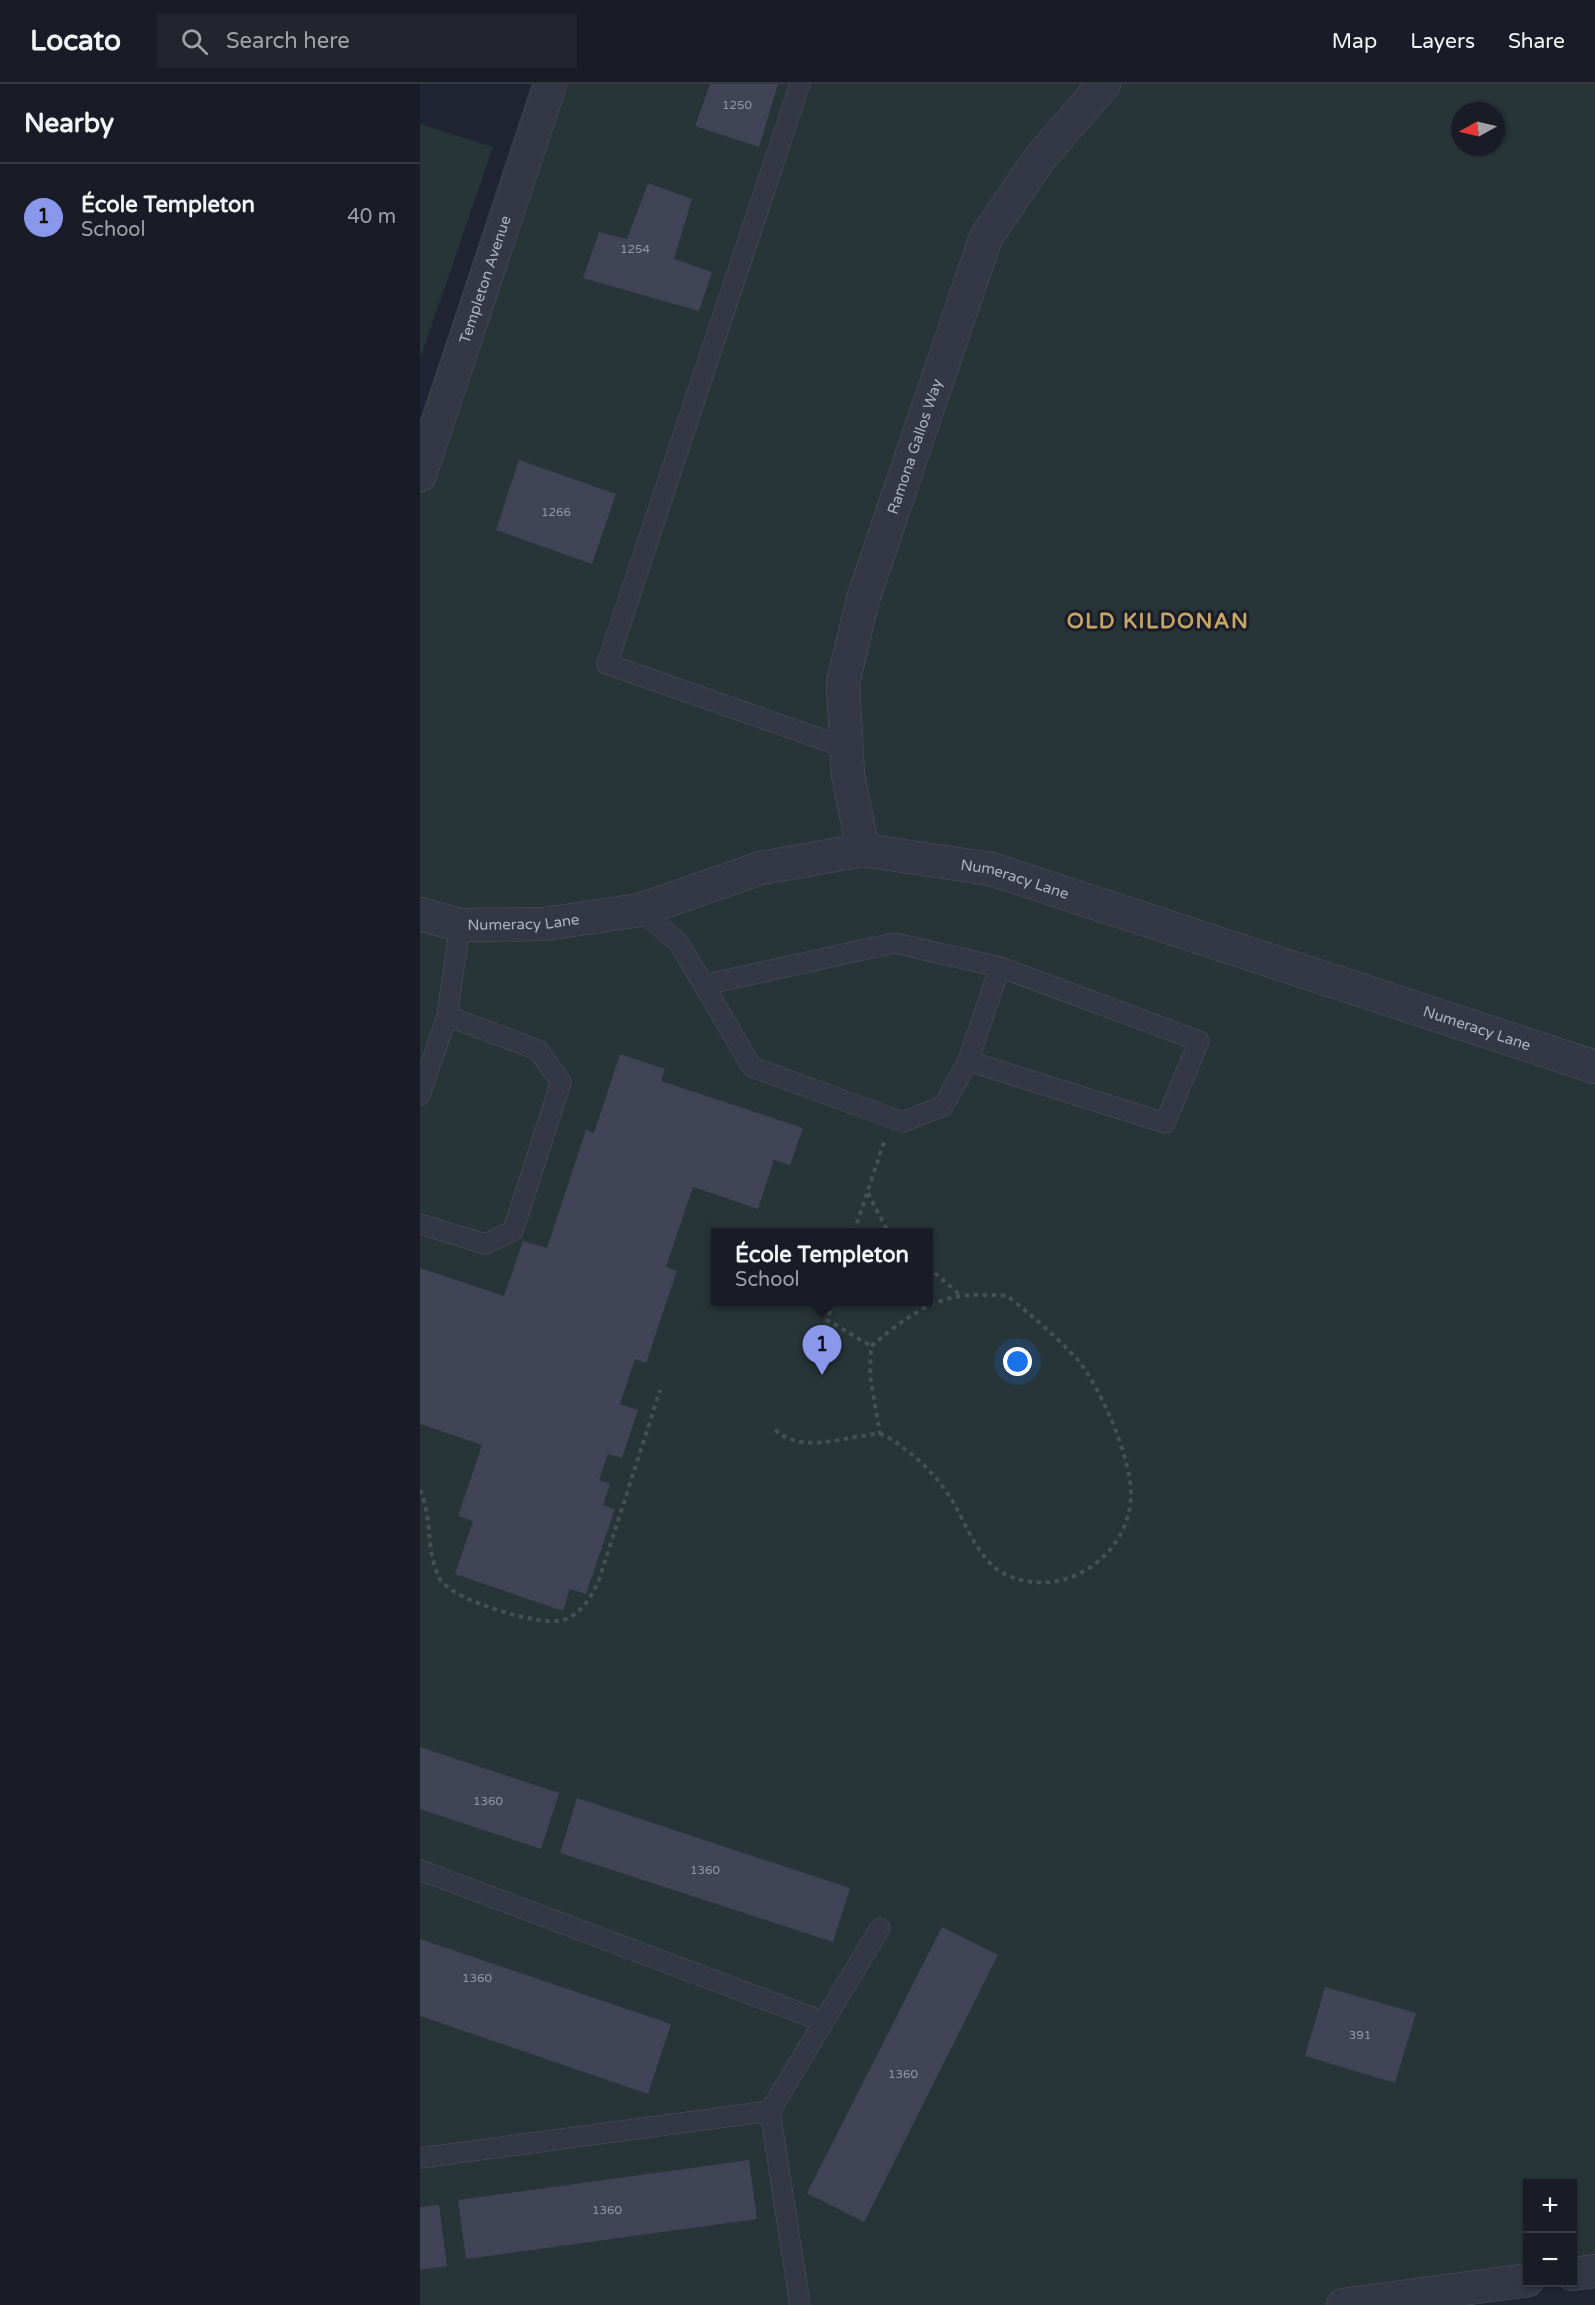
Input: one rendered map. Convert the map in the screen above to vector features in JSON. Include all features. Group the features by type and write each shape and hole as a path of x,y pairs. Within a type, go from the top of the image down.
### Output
{"street":[{"name":"Templeton Avenue","path":"420,475 550,84"},
{"name":"Ramona Gallos Way","path":"863,850 848,776 843,683 863,599 986,237 1040,158 1104,84"},
{"name":"Numeracy Lane","path":"420,914 460,925 545,924 640,910 761,868 863,850 991,869 1595,1067"},
{"path":"1343,2305 1523,2281"}],"lane":[{"path":"800,84 607,664 847,748"},
{"path":"640,910 679,943 752,1067 903,1122 943,1106 968,1061 1000,967"},
{"path":"420,1095 447,1016 460,925"},
{"path":"704,985 894,943 1000,967 1199,1041 1165,1123 968,1061"},
{"path":"420,1224 485,1244 513,1231 561,1082 538,1050 447,1016"},
{"path":"420,1870 822,2022"},
{"path":"800,2305 770,2111 880,1928"},
{"path":"420,2158 770,2111"}],"path":[{"path":"856,1228 886,1136"},
{"path":"868,1193 886,1228"},
{"path":"933,1271 960,1294"},
{"path":"775,1430 787,1440 803,1443 880,1434 907,1450 933,1474 951,1499 984,1558 1006,1575 1035,1582 1059,1582 1088,1570 1111,1552 1125,1527 1131,1492 1124,1452 1104,1406 1078,1361 1043,1325 1007,1296 960,1294 933,1303"},
{"path":"831,1306 827,1320 871,1346"},
{"path":"880,1434 870,1376 871,1346 898,1324 928,1306"},
{"path":"420,1490 426,1503 433,1563 441,1582 453,1592 516,1615 542,1621 560,1621 573,1615 588,1602 598,1580 660,1390"}],"shaded area":[{"path":"549,84 1595,84 1595,2268 1577,2270 1577,2179 1523,2179 1523,2279 1330,2305 420,2305 420,473"},
{"path":"420,124 493,147 420,359"}],"building":[{"path":"710,84 778,84 759,147 695,126"},
{"path":"648,183 692,199 674,259 712,272 699,311 583,278 599,232 627,239"},
{"path":"519,460 616,494 592,564 496,530"},
{"path":"620,1054 665,1069 661,1081 803,1128 790,1165 774,1160 758,1209 693,1187 666,1267 677,1271 646,1363 635,1359 620,1404 638,1410 622,1458 608,1454 599,1480 610,1484 603,1505 615,1509 586,1594 570,1589 563,1611 455,1574 473,1521 458,1516 482,1445 420,1424 420,1268 504,1296 523,1241 547,1248 586,1130 594,1133"},
{"path":"420,1747 559,1793 541,1849 420,1809"},
{"path":"577,1798 850,1888 833,1942 560,1853"},
{"path":"942,1927 998,1955 864,2222 807,2193"},
{"path":"420,1939 671,2024 648,2094 420,2016"},
{"path":"1325,1987 1416,2013 1395,2083 1305,2056"},
{"path":"749,2160 757,2219 466,2259 458,2200"},
{"path":"439,2205 447,2266 420,2270 420,2207"}],"place":[{"name":"École Templeton","path":"822,1375"}],"district":[{"name":"OLD KILDONAN","path":"1158,621"}]}
